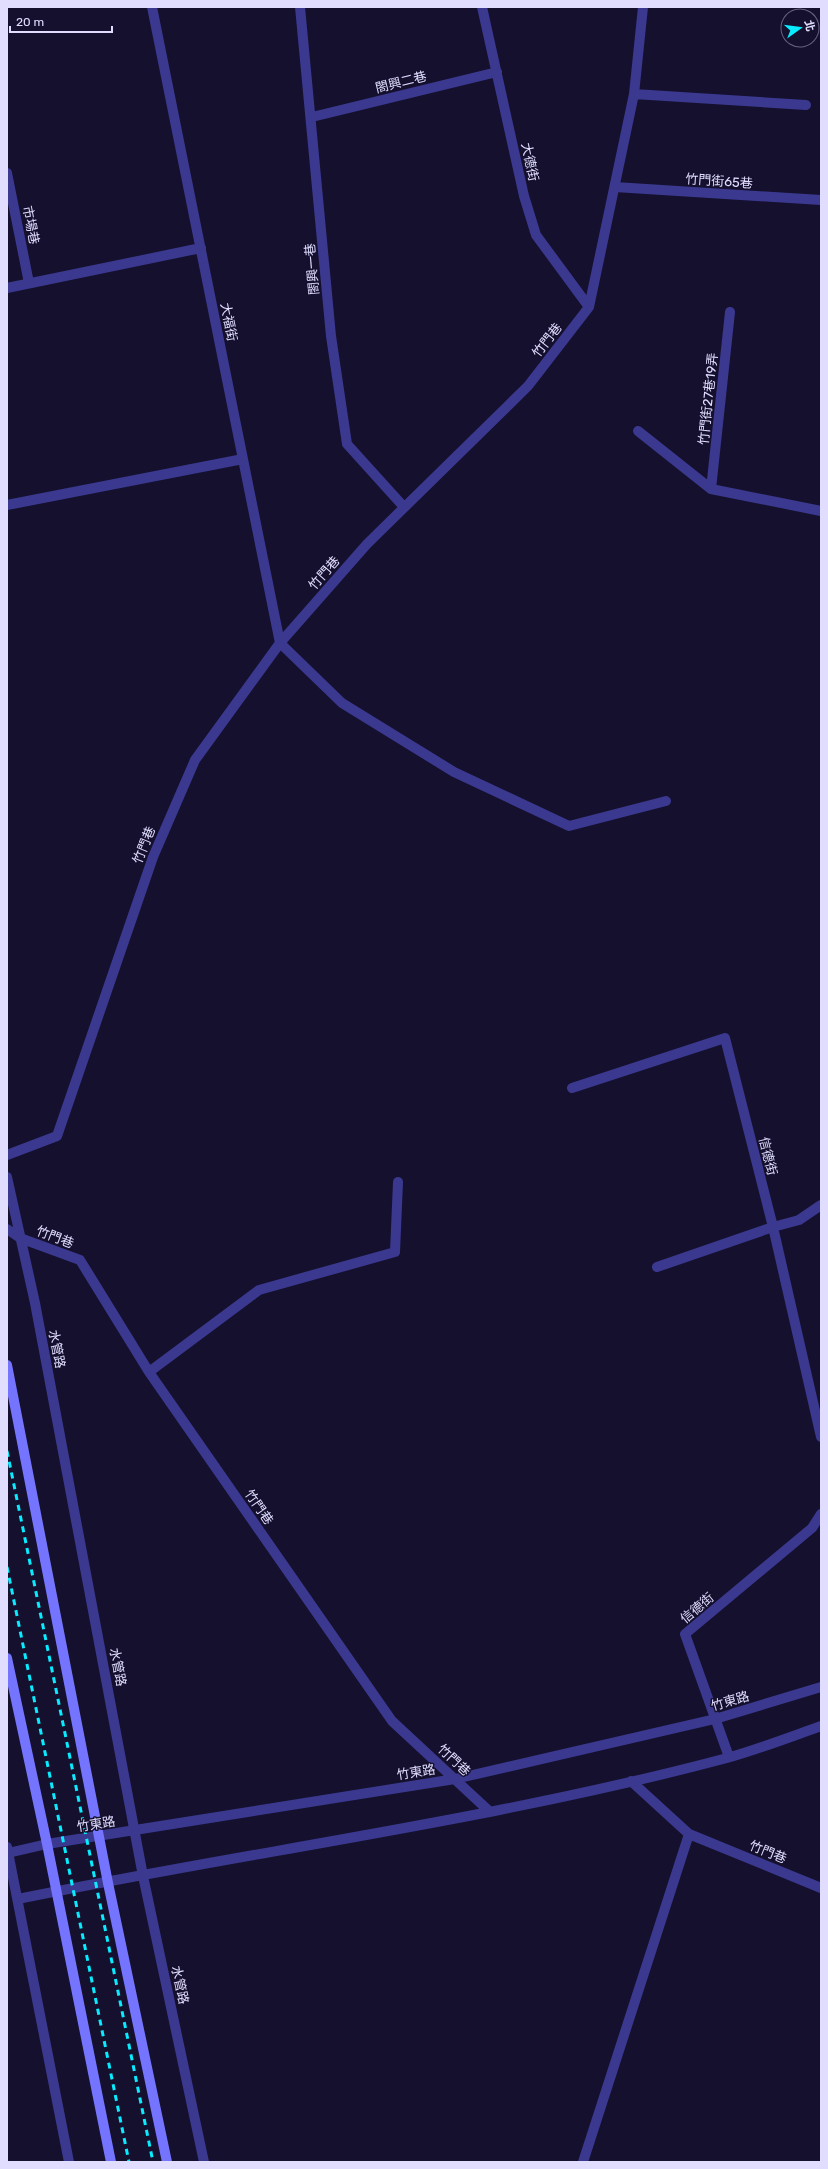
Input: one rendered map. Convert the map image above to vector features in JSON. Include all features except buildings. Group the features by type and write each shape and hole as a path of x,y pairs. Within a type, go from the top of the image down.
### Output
{"street":[{"name":"大福街","path":"152,7 280,643"},
{"name":"閤興一巷","path":"300,7 312,117 331,336 347,444 404,507"},
{"name":"大德街","path":"482,7 524,196 536,235 589,307"},
{"name":"竹門巷","path":"7,1155 57,1136 152,857 195,760 280,643 368,544 528,386 589,307 634,94 643,7"},
{"name":"閤興二巷","path":"312,117 497,72"},
{"path":"634,94 806,105"},
{"name":"市場巷","path":"7,173 29,283"},
{"name":"竹門街65巷","path":"615,187 821,200"},
{"path":"7,288 201,248"},
{"name":"竹門街27巷19弄","path":"711,489 730,312"},
{"path":"638,431 711,489 821,511"},
{"path":"7,505 243,459"},
{"path":"280,643 342,703 454,772 569,826 666,801"},
{"name":"信德街","path":"572,1088 725,1038 773,1227 821,1437"},
{"name":"水管路","path":"7,1177 35,1303 136,1831 143,1876 204,2162"},
{"path":"149,1372 259,1290 394,1252 398,1182"},
{"path":"657,1267 773,1227 799,1220 821,1205"},
{"name":"竹門巷","path":"7,1229 20,1238 80,1260 149,1372 392,1721 490,1811"},
{"path":"7,1365 108,1883 167,2162"},
{"name":"信德街","path":"729,1757 685,1634 812,1528 821,1514"},
{"path":"7,1658 47,1844 55,1892 111,2162"},
{"name":"竹東路","path":"8,1850 99,1837 455,1779 715,1719 821,1687"},
{"path":"18,1899 490,1811 631,1781 729,1757 821,1726"},
{"name":"竹門巷","path":"631,1781 688,1834 821,1888"},
{"path":"583,2162 688,1834"},
{"path":"8,1850 70,2162"}],"railway":[{"path":"7,1451 153,2162"},
{"path":"7,1567 129,2162"}]}
